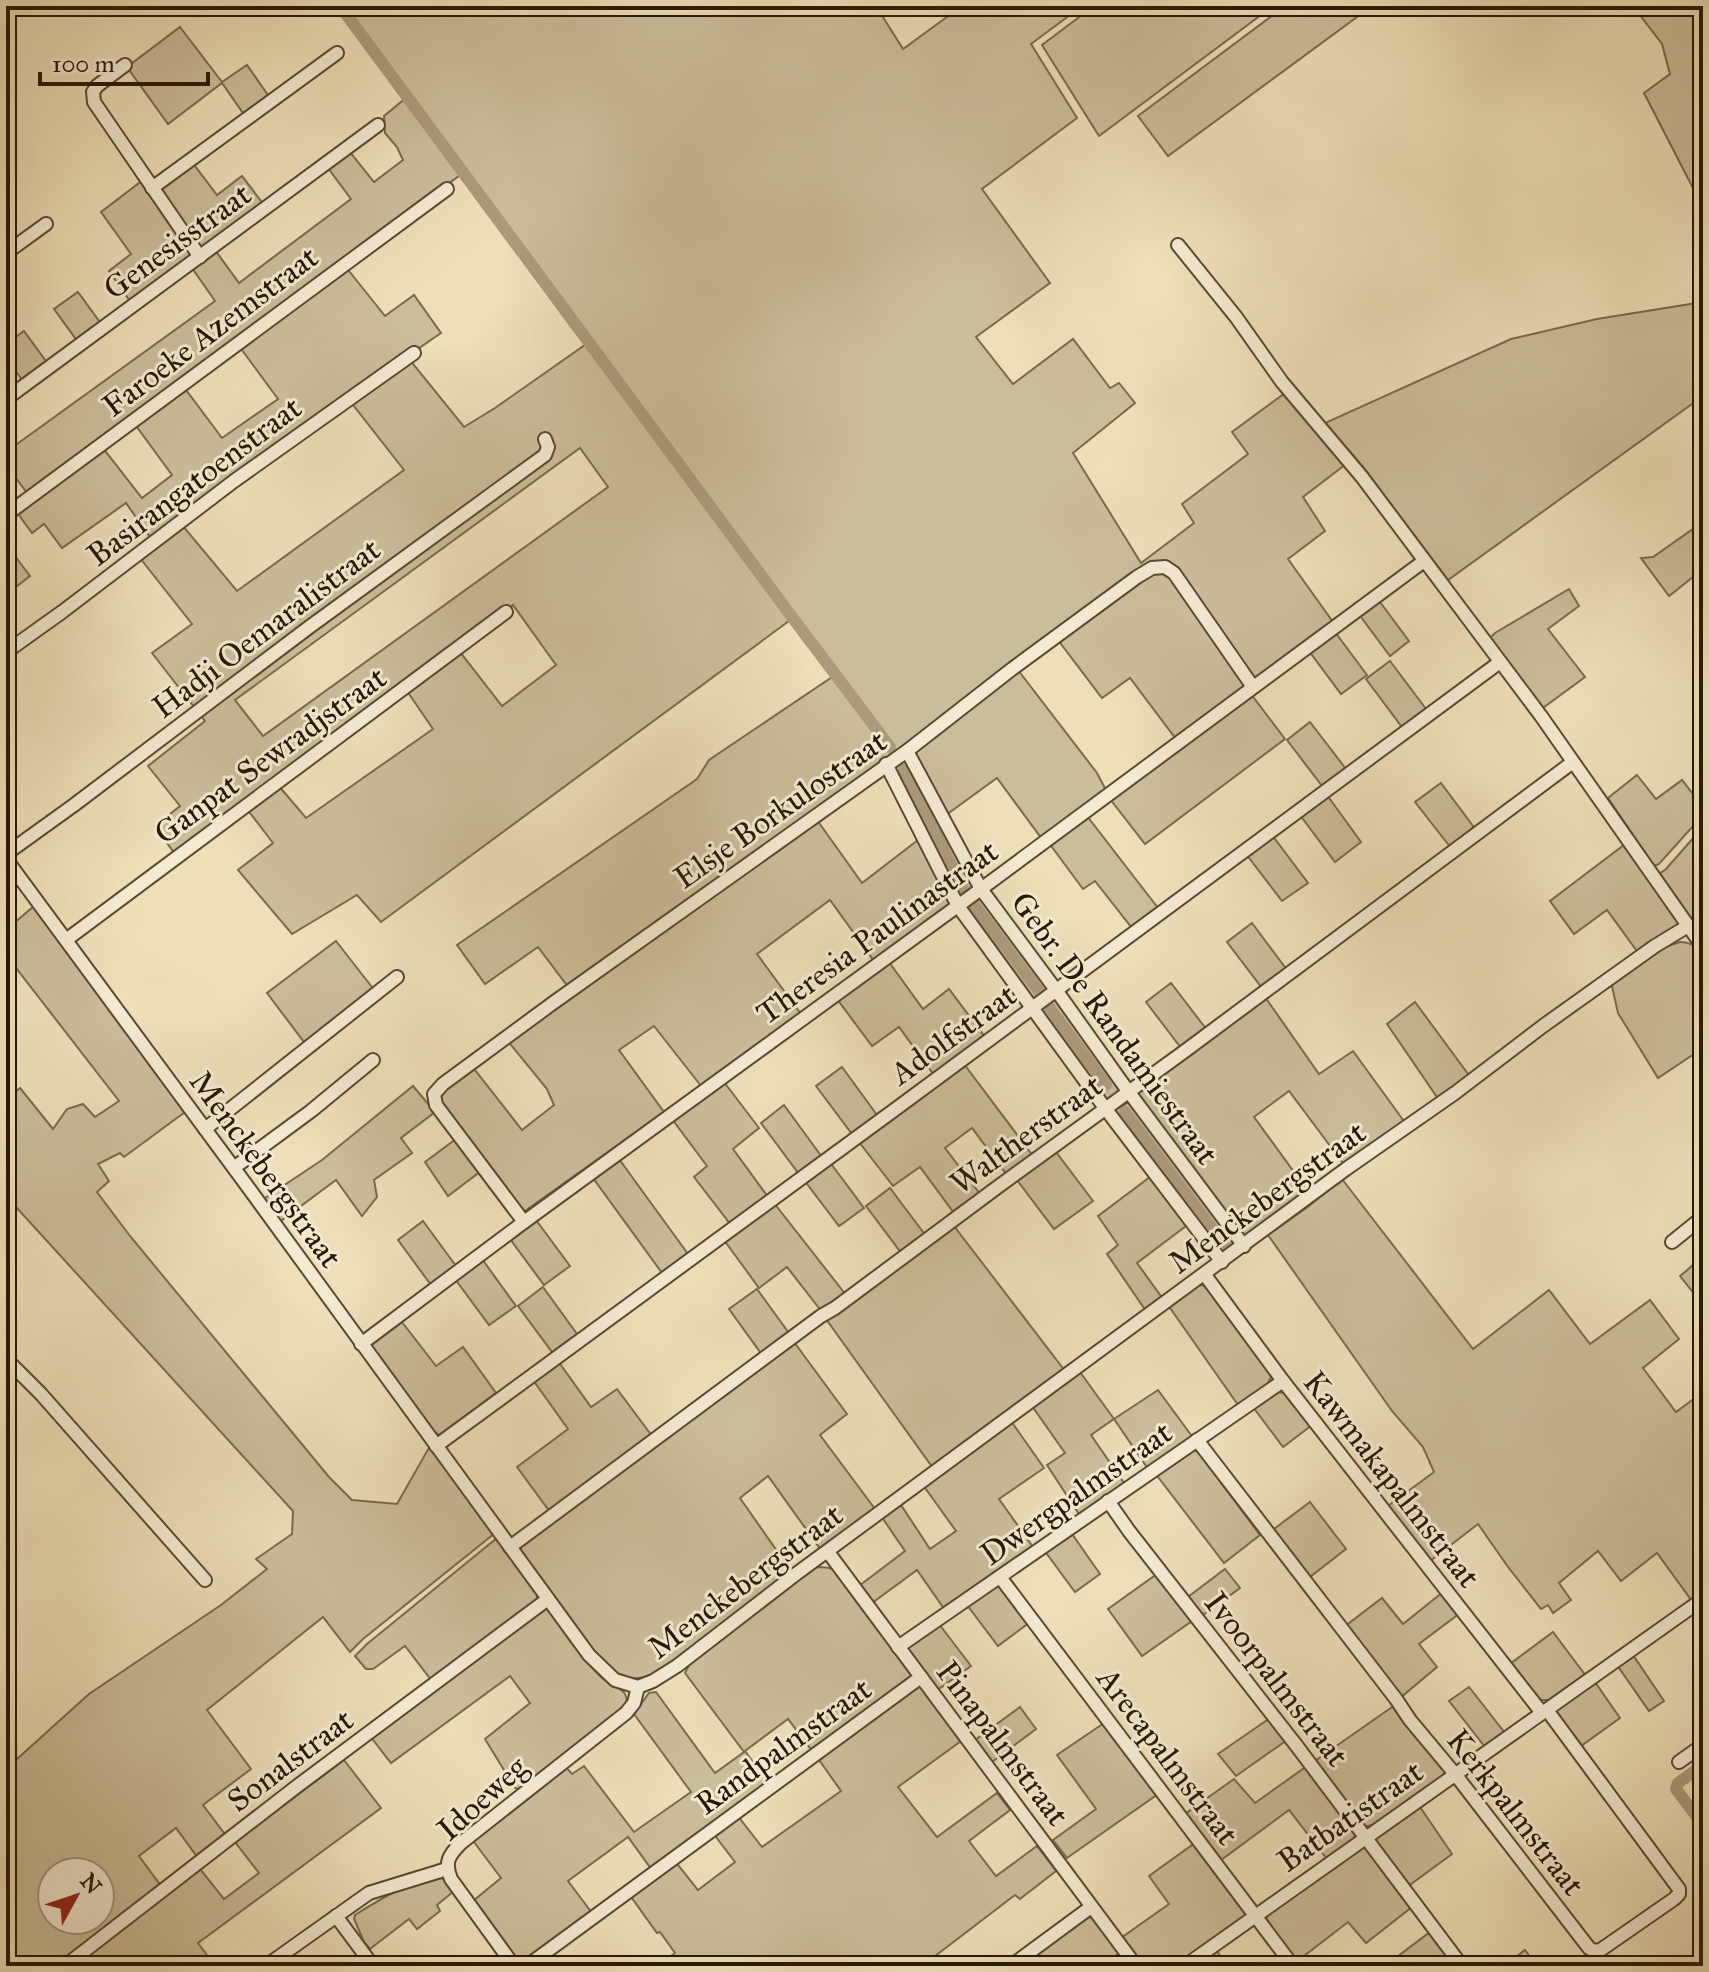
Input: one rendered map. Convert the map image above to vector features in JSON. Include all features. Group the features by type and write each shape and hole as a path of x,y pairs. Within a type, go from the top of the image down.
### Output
{"street":[{"path":"152,188 337,53"},
{"path":"125,65 97,86 92,96 123,147 200,257"},
{"name":"Genesisstraat","path":"6,399 378,125"},
{"name":"Faroeke Azemstraat","path":"6,515 447,189"},
{"path":"6,253 46,224"},
{"path":"1178,245 1236,317 1282,382 1362,477 1573,762 1703,947"},
{"name":"Basirangatoenstraat","path":"6,652 234,481 414,353"},
{"name":"Hadji Oemaralistraat","path":"6,857 296,637 545,455 548,447 545,439"},
{"name":"Theresia Paulinastraat","path":"361,1344 1424,561"},
{"name":"Elsje Borkulostraat","path":"524,1222 447,1121 436,1105 434,1094 528,1021 907,751 1012,669 1152,568 1165,567 1174,573 1253,687"},
{"name":"Ganpat Sewradjstraat","path":"66,940 506,612"},
{"name":"Adolfstraat","path":"436,1446 1500,662"},
{"name":"Gebr. De Randamiestraat","path":"907,751 981,889 1244,1246"},
{"name":"Waltherstraat","path":"510,1547 1198,1042 1573,762"},
{"name":"Gebr. De Randamiestraat","path":"886,764 958,906 1222,1262"},
{"name":"Menckebergstraat","path":"6,857 589,1655 615,1680 638,1687 677,1666 786,1581 1346,1169 1655,946 1688,926"},
{"path":"205,1129 397,977"},
{"path":"235,1167 373,1060"},
{"path":"1672,1242 1703,1217"},
{"name":"Kawmakapalmstraat","path":"1205,1275 1283,1381 1544,1711"},
{"path":"6,1359 52,1406 205,1580"},
{"name":"Dwergpalmstraat","path":"898,1647 1283,1381"},
{"name":"Kerkpalmstraat","path":"1197,1440 1410,1720 1589,1948 1595,1951 1603,1949 1674,1899 1679,1889 1544,1711"},
{"name":"Ivoorpalmstraat","path":"1108,1501 1462,1966"},
{"name":"Pinapalmstraat","path":"828,1552 1136,1966"},
{"name":"Arecapalmstraat","path":"1000,1577 1293,1966"},
{"name":"Sonalstraat","path":"65,1966 296,1787 548,1599"},
{"name":"Batbatistraat","path":"1185,1966 1703,1599"},
{"name":"Randpalmstraat","path":"527,1966 921,1677"},
{"name":"Idoeweg","path":"514,1966 457,1888 447,1869 450,1856 461,1843 626,1713 634,1703 638,1687"},
{"path":"1679,1762 1703,1745"},
{"path":"266,1966 369,1893 447,1869"},
{"path":"1011,1966 1091,1907"},
{"path":"336,1916 373,1966"}],"shaded area":[{"path":"340,6 876,6 903,49 962,6 1082,6 1031,44 1077,118 982,189 1050,283 976,337 1013,384 1073,339 1110,388 1119,383 1135,403 1073,453 1141,563 1194,523 1182,504 1248,454 1232,432 1285,393 1346,464 1303,497 1325,531 1288,559 1333,622 1254,681 1176,570 1154,564 904,749 569,988 538,947 485,984 457,945 697,779 709,760 835,675 793,618 381,922 357,895 292,934 238,870 273,843 247,809 278,785 306,818 433,729 407,691 460,652 502,706 556,665 513,605 346,725 175,854 155,826 180,806 148,766 205,721 152,653 192,624 140,558 183,526 237,591 404,470 350,401 410,360 464,427 589,342 463,173 28,494 6,465 6,452 215,301 192,268 215,250 239,283 351,199 328,168 350,152 374,182 403,160 385,133 384,116 407,97","holes":["580,448 608,487 263,736 235,700"]},
{"path":"1094,6 1273,6 1099,136 1042,45"},
{"path":"1285,6 1372,6 1168,156 1138,116"},
{"path":"1633,6 1703,6 1703,188 1696,194 1644,93 1670,74 1662,44"},
{"path":"180,27 222,82 247,65 270,98 245,116 222,83 168,124 127,67"},
{"path":"192,162 217,195 242,176 264,205 201,251 160,192 161,186"},
{"path":"143,180 191,255 189,261 132,304 109,271 131,254 101,212"},
{"path":"345,266 385,316 414,295 441,333 312,422 152,540 126,503 62,548 44,524 32,533 16,511 102,447 142,498 172,475 134,423 183,386 222,438 278,399 239,346"},
{"path":"78,292 102,325 78,342 54,309"},
{"path":"1703,302 1703,396 1448,580 1363,467 1325,423 1511,339 1597,319"},
{"path":"24,331 48,364 23,381 6,358 6,344"},
{"path":"1703,522 1703,569 1669,596 1641,558 1653,557"},
{"path":"6,544 30,576 7,594 6,593"},
{"path":"1165,570 1246,684 1244,689 1176,739 1130,678 1102,698 1058,640 1144,576"},
{"path":"1569,589 1579,606 1548,629 1585,677 1540,710 1488,640"},
{"path":"1377,598 1409,641 1390,656 1358,613"},
{"path":"1335,632 1367,675 1341,694 1309,651"},
{"path":"1390,661 1426,709 1402,727 1366,679"},
{"path":"1018,670 1097,773 1106,790 1042,839 997,778 946,815 912,752"},
{"path":"1251,694 1285,739 1145,844 1110,799"},
{"path":"1310,722 1346,769 1322,786 1287,740"},
{"path":"904,756 974,890 958,899 890,765"},
{"path":"1637,775 1656,799 1682,780 1703,807 1703,815 1654,866 1608,798"},
{"path":"1441,783 1476,830 1451,848 1415,802"},
{"path":"1327,795 1361,842 1335,862 1300,815"},
{"path":"1087,816 1158,908 1132,928 1095,881 1083,889 1049,843"},
{"path":"817,820 862,883 918,840 952,905 874,961 830,900 757,954 801,1014 701,1086 654,1026 619,1050 664,1112 522,1213 446,1114 438,1094 471,1065 522,1130 554,1105 547,1089 507,1040"},
{"path":"1703,827 1703,942 1659,874"},
{"path":"1272,835 1308,883 1282,901 1246,854"},
{"path":"1624,845 1679,922 1679,929 1639,954 1607,910 1574,934 1550,901"},
{"path":"981,898 1048,989 1035,1000 1029,998 968,908 969,903"},
{"path":"34,906 185,1112 124,1157 120,1153 98,1164 109,1181 97,1192 329,1477 352,1500 397,1504 430,1446 495,1533 350,1652 323,1617 207,1710 251,1769 203,1805 227,1837 198,1858 176,1828 139,1856 161,1886 116,1921 116,1856 36,1856 36,1936 96,1936 57,1966 6,1966 6,1769 89,1694 221,1605 267,1569 256,1559 292,1534 293,1511 6,1196 6,1173 16,1163 6,1141 6,1100 20,1088 53,1129 67,1109 83,1104 95,1117 119,1101 6,955 6,930"},
{"path":"1252,923 1287,970 1262,988 1227,942"},
{"path":"336,941 375,991 307,1046 267,993"},
{"path":"1680,942 1693,946 1703,957 1703,1048 1658,1078 1618,1013 1611,982 1665,947"},
{"path":"889,962 923,1009 949,989 985,1037 934,1075 899,1027 872,1046 837,999"},
{"path":"1171,983 1207,1030 1181,1048 1146,1002"},
{"path":"1265,997 1319,1074 1353,1051 1406,1124 1345,1166 1289,1091 1254,1117 1310,1194 1248,1238 1242,1236 1137,1092"},
{"path":"1051,1000 1058,1001 1120,1088 1120,1093 1109,1100 1105,1098 1042,1013 1041,1007"},
{"path":"1415,1002 1471,1078 1439,1100 1387,1024"},
{"path":"964,1064 1033,1156 1007,1175 972,1128 945,1148 980,1194 954,1213 920,1167 893,1186 859,1142"},
{"path":"842,1067 877,1115 852,1134 816,1086"},
{"path":"724,1082 759,1128 733,1149 768,1197 731,1225 694,1177 707,1166 672,1119"},
{"path":"413,1086 435,1112 401,1138 412,1153 374,1180 377,1197 362,1216 336,1180 278,1223 262,1200 322,1160"},
{"path":"1129,1102 1236,1244 1226,1254 1219,1252 1115,1114 1116,1109"},
{"path":"784,1105 822,1157 799,1174 761,1123"},
{"path":"456,1139 481,1171 448,1196 425,1162"},
{"path":"1056,1152 1093,1201 1054,1229 1017,1180"},
{"path":"619,1159 688,1254 662,1273 593,1178"},
{"path":"829,1161 864,1208 839,1226 804,1180"},
{"path":"1150,1177 1186,1226 1137,1263 1163,1299 1146,1311 1107,1254 1118,1245 1098,1216"},
{"path":"1342,1179 1473,1349 1549,1290 1590,1344 1650,1300 1679,1339 1643,1368 1676,1412 1703,1392 1703,1593 1692,1601 1657,1553 1621,1581 1598,1551 1559,1583 1571,1600 1553,1613 1548,1605 1541,1609 1478,1524 1430,1561 1388,1506 1434,1472 1423,1447 1392,1411 1268,1235"},
{"path":"890,1188 926,1236 902,1254 866,1206"},
{"path":"774,1203 846,1295 822,1312 787,1267 759,1288 724,1240"},
{"path":"536,1220 570,1266 544,1285 510,1239"},
{"path":"423,1221 456,1266 431,1285 398,1240"},
{"path":"954,1226 1065,1371 933,1468 826,1319"},
{"path":"1703,1229 1703,1305 1680,1276 1699,1256"},
{"path":"482,1259 516,1306 489,1325 455,1279"},
{"path":"1201,1285 1206,1286 1271,1377 1266,1387 1238,1405 1168,1305"},
{"path":"543,1287 577,1334 552,1352 518,1306"},
{"path":"757,1289 791,1336 763,1356 729,1309"},
{"path":"402,1322 436,1366 463,1347 496,1393 439,1435 433,1432 370,1346"},
{"path":"794,1342 847,1414 820,1435 875,1509 821,1550 768,1476 740,1498 791,1571 658,1672 642,1678 629,1678 616,1673 602,1664 521,1552 521,1546"},
{"path":"558,1361 591,1407 617,1389 652,1436 550,1512 517,1467 568,1429 533,1380"},
{"path":"1080,1372 1114,1419 1091,1435 1124,1483 1079,1514 1047,1465 1065,1453 1032,1406"},
{"path":"1158,1390 1194,1439 1148,1469 1114,1419"},
{"path":"1278,1392 1288,1394 1312,1425 1283,1447 1253,1407"},
{"path":"1011,1421 1044,1468 999,1499 1033,1547 945,1610 917,1570 872,1603 859,1586 905,1551 881,1516 899,1502 930,1549 956,1531 923,1485"},
{"path":"1194,1450 1260,1535 1224,1563 1155,1473"},
{"path":"1310,1502 1346,1549 1306,1580 1270,1532"},
{"path":"1070,1531 1100,1574 1075,1592 1044,1550"},
{"path":"497,1538 537,1592 537,1601 432,1681 405,1646 373,1669 366,1669 355,1656 367,1644"},
{"path":"820,1567 837,1573 914,1679 813,1752 788,1719 745,1751 769,1784 652,1870 628,1837 568,1881 592,1913 523,1964 517,1963 473,1901 501,1878 471,1838 565,1766 572,1774 584,1766 634,1832 691,1792 634,1714 649,1693 656,1692 715,1773 744,1752 685,1673 692,1659 812,1568"},
{"path":"1225,1569 1240,1588 1203,1615 1188,1597"},
{"path":"1157,1574 1192,1621 1142,1656 1108,1609"},
{"path":"994,1587 1000,1587 1030,1622 998,1646 967,1605"},
{"path":"1443,1592 1460,1613 1419,1644 1437,1667 1400,1698 1344,1627 1382,1598 1403,1624"},
{"path":"545,1604 592,1668 625,1694 627,1701 622,1712 521,1790 515,1788 485,1739 530,1703 510,1676 391,1763 370,1736"},
{"path":"939,1624 971,1666 936,1691 909,1652 909,1647"},
{"path":"1553,1632 1586,1676 1552,1700 1540,1700 1510,1664"},
{"path":"1633,1655 1664,1701 1649,1711 1617,1665"},
{"path":"1595,1682 1620,1718 1581,1746 1555,1712"},
{"path":"918,1683 961,1741 898,1787 937,1837 997,1793 1010,1810 969,1841 996,1876 1037,1846 1056,1871 1020,1899 1015,1895 922,1966 658,1966 675,1953 629,1894 674,1860 698,1890 735,1862 713,1833 737,1815 762,1847 841,1791 817,1757"},
{"path":"1469,1687 1505,1733 1485,1747 1449,1701"},
{"path":"1395,1705 1446,1769 1442,1778 1376,1824 1364,1827 1312,1763"},
{"path":"1020,1707 1036,1729 992,1762 975,1740"},
{"path":"1270,1718 1287,1740 1236,1776 1218,1754"},
{"path":"1104,1723 1158,1794 1067,1858 1053,1840 1096,1809 1057,1755"},
{"path":"344,1760 381,1808 198,1943 215,1966 180,1966 177,1962 171,1966 74,1966 200,1869 224,1899 259,1873 235,1842"},
{"path":"1307,1766 1356,1834 1352,1841 1327,1859 1289,1810 1221,1860 1185,1814 1234,1779 1255,1803"},
{"path":"1420,1807 1452,1854 1407,1887 1375,1844 1378,1835"},
{"path":"1195,1843 1245,1911 1245,1917 1174,1966 1142,1966 1121,1938 1169,1904 1149,1876"},
{"path":"1364,1846 1412,1907 1366,1943 1348,1922 1296,1962 1269,1927 1266,1915"},
{"path":"442,1878 454,1891 437,1905 440,1911 417,1929 409,1919 370,1949 364,1942 355,1915 408,1886"},
{"path":"1091,1917 1119,1953 1103,1966 1021,1966 1081,1921"},
{"path":"1430,1932 1456,1966 1404,1966 1397,1957"},
{"path":"1216,1950 1228,1966 1193,1966"},
{"path":"1525,1950 1537,1966 1504,1966"}],"waterway":[{"path":"340,6 890,747"},
{"path":"904,770 964,891"},
{"path":"975,906 1038,990"},
{"path":"1049,1007 1106,1085"},
{"path":"1125,1112 1225,1246"},
{"path":"1703,1765 1678,1783 1676,1789 1703,1825"}]}
